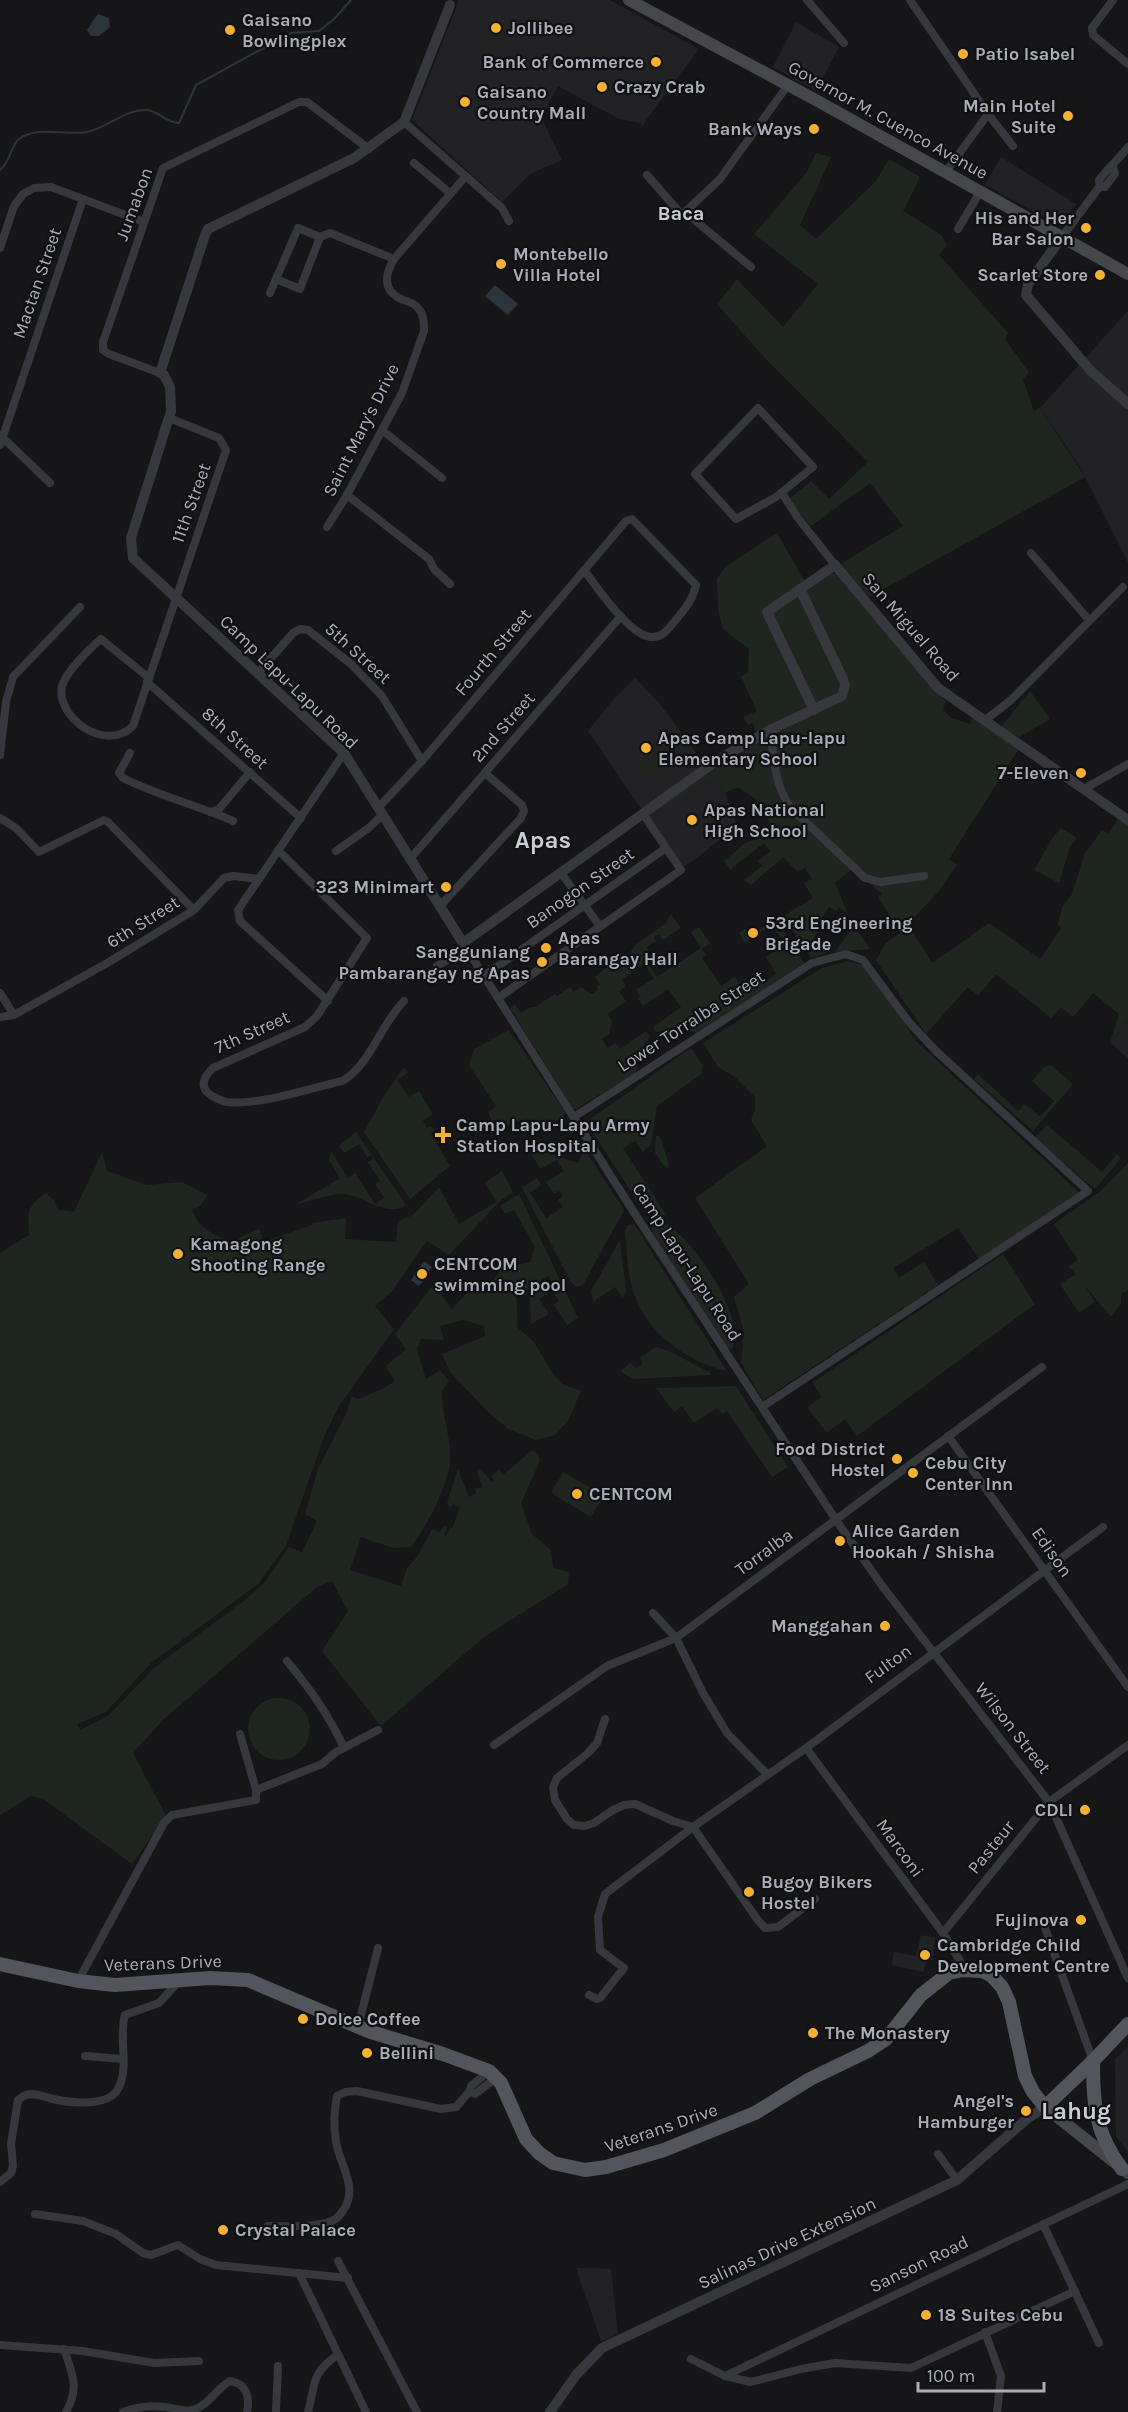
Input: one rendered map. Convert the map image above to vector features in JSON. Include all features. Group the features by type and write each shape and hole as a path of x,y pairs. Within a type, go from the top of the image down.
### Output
{"main road":[{"name":"Governor M. Cuenco Avenue","path":"629,0 788,85 1128,274"},
{"name":"Veterans Drive","path":"0,1964 78,1981 116,1985 210,1978 248,1980 358,2027 443,2054 492,2074 501,2083 526,2139 539,2153 553,2163 585,2170 606,2167 664,2150 756,2113 810,2079 868,2051 886,2038 921,1995 934,1983 949,1973 962,1970"},
{"path":"962,1970 982,1971 991,1975 1002,1987 1009,2002 1025,2076 1033,2092 1045,2107 1125,2171"},
{"path":"1045,2107 1128,2024"},
{"path":"1093,2061 1094,2098 1098,2126 1107,2148 1125,2171"}],"street":[{"path":"807,0 844,44"},
{"path":"910,0 988,114 1013,146"},
{"path":"1113,0 1092,28 1093,34 1128,64"},
{"path":"160,373 208,229 354,158 404,122 450,5"},
{"path":"647,175 681,214 685,212 720,179 788,85"},
{"name":"Jumabon","path":"160,373 109,354 103,350 103,342 163,168 299,102 307,102 369,149"},
{"path":"945,172 988,114"},
{"path":"404,122 502,208 509,221"},
{"path":"1128,147 1113,166 1115,174 1105,187 1100,186 1062,237 1028,284 1026,295 1090,370 1128,404"},
{"path":"414,163 450,194"},
{"name":"Saint Mary's Drive","path":"327,527 347,495 402,393 424,331 424,321 418,307 388,289 386,273 394,259 465,177"},
{"path":"0,248 14,206 23,194 34,188 51,187 144,222"},
{"path":"958,229 980,192"},
{"name":"Mactan Street","path":"1,439 83,199"},
{"path":"685,212 751,267"},
{"path":"270,293 298,228 320,237 334,233 394,259"},
{"path":"276,279 300,289 320,237"},
{"name":"Camp Lapu-Lapu Road","path":"160,373 164,375 170,387 172,399 169,418 131,538 130,548 133,558 344,753 635,1214 836,1520"},
{"path":"758,408 813,467 782,493 736,519 695,474 758,408"},
{"name":"11th Street","path":"148,680 226,450 219,438 169,418"},
{"path":"382,430 442,478"},
{"path":"1,439 50,483"},
{"name":"San Miguel Road","path":"782,493 798,518 835,565 938,688 1128,820"},
{"path":"347,495 429,559 434,569 450,584"},
{"name":"Fourth Street","path":"336,851 370,827 380,811 626,520 632,519 696,585 687,607 663,634 653,637 642,635 621,616"},
{"path":"1030,553 1089,620"},
{"path":"814,710 766,612 835,565"},
{"path":"584,570 621,616"},
{"path":"984,721 1011,700 1123,587"},
{"path":"437,966 719,759 770,730 842,696 843,679 800,589"},
{"path":"0,755 4,689 80,607"},
{"name":"2nd Street","path":"410,859 621,616"},
{"name":"5th Street","path":"258,674 293,633 300,629 308,630 351,664 382,696 422,761"},
{"path":"101,639 148,680 133,726 127,732 109,738 93,732 73,718 63,701 62,692 66,677 101,639"},
{"name":"8th Street","path":"148,680 301,818"},
{"path":"770,730 778,785 782,796 791,808 865,878 880,882 924,876"},
{"path":"130,753 119,773 123,778 157,795 233,821"},
{"path":"328,1001 240,921 238,910 344,753"},
{"path":"1084,789 1128,764"},
{"path":"211,812 219,809 250,772"},
{"path":"441,906 521,818 524,811 522,805 486,774"},
{"path":"498,998 681,870 643,814"},
{"path":"0,818 16,828 39,852 104,820 194,910"},
{"name":"Banogon Street","path":"484,976 666,848"},
{"name":"7th Street","path":"278,850 367,938 317,1016 304,1027 213,1068 205,1077 203,1085 206,1091 225,1102 255,1101 342,1082 358,1069 387,1020 404,1001"},
{"path":"561,873 600,926"},
{"name":"6th Street","path":"0,1017 14,1015 109,962 194,910 224,878 234,876 259,879"},
{"name":"Lower Torralba Street","path":"574,1117 812,963 846,954 863,960 908,1021 935,1050 1088,1191 762,1407"},
{"path":"0,993 14,1015"},
{"name":"Torralba","path":"494,1745 607,1666 676,1638 1042,1367"},
{"name":"Edison","path":"948,1436 1128,1686"},
{"name":"Wilson Street","path":"836,1520 884,1587 1049,1802 1128,1978"},
{"name":"Fulton","path":"589,1995 600,1998 624,1968 600,1950 598,1917 605,1894 1103,1527"},
{"path":"653,1613 676,1638 703,1693 727,1733 767,1774"},
{"path":"287,1661 315,1695 333,1724 344,1748"},
{"path":"605,1719 597,1743 557,1778 553,1787 555,1800 567,1819 574,1825 585,1826 624,1805 635,1804 693,1827 763,1927 770,1929 778,1927 815,1899"},
{"path":"256,1790 322,1764 344,1748 378,1730"},
{"path":"78,1981 164,1823 172,1815 256,1800 256,1790 240,1734"},
{"name":"Pasteur","path":"943,1933 1049,1802 1128,1744"},
{"name":"Marconi","path":"806,1748 943,1933 960,1960 962,1970"},
{"path":"1044,1925 1093,2061"},
{"path":"358,2027 378,1948"},
{"path":"0,2182 11,2173 13,2166 11,2144 18,2100 25,2095 36,2094 74,2103 105,2099 118,2090 123,2059 125,2015 159,2003 180,1980"},
{"path":"85,2056 123,2059"},
{"path":"268,2226 308,2226 335,2220 348,2204 350,2186 336,2143 335,2105 337,2096 345,2092 357,2091 441,2109 456,2107 470,2091 475,2094 492,2074"},
{"name":"Salinas Drive Extension","path":"550,2412 576,2375 602,2348 957,2180 1028,2118 1045,2107"},
{"path":"938,2154 957,2180"},
{"name":"Sanson Road","path":"725,2376 1128,2184"},
{"path":"34,2214 83,2221 116,2235 143,2253 151,2255 178,2245 200,2259 216,2265 348,2278"},
{"path":"1043,2223 1099,2343"},
{"path":"338,2261 417,2412"},
{"path":"300,2273 366,2412"},
{"path":"691,2359 725,2376 751,2382 835,2363 911,2368 1075,2291"},
{"path":"985,2332 1002,2376 997,2412"},
{"path":"0,2345 64,2349 154,2363 199,2361"},
{"path":"64,2349 73,2378 75,2394 66,2412"},
{"path":"308,2412 318,2371 337,2355"},
{"path":"276,2412 278,2366"},
{"path":"123,2412 135,2407 164,2406 187,2411 195,2409 213,2398 220,2388 230,2381 243,2386 248,2394 248,2412"}],"shaded area":[{"path":"459,0 610,0 699,49 641,127 641,123 619,119 558,86 541,117 562,160 530,174 502,202 412,120"},
{"path":"98,14 109,18 110,27 99,36 91,36 87,30"},
{"path":"796,22 839,47 816,91 773,67"},
{"path":"816,153 831,157 800,225 816,239 876,181 889,159 920,177 903,211 942,236 947,245 939,255 1008,333 1005,339 1029,372 1023,380 1034,411 1040,408 1085,477 869,597 840,564 903,526 870,483 811,526 789,499 811,481 829,499 868,462 764,357 717,304 737,279 783,327 818,284 754,234 807,172"},
{"path":"1001,157 1076,204 1061,226 985,185"},
{"path":"495,285 518,304 508,315 485,296"},
{"path":"1128,311 1128,563 1079,465 1040,408"},
{"path":"777,533 808,587 829,574 840,574 929,685 946,701 943,710 951,718 970,724 972,716 1018,750 949,859 957,864 940,890 908,924 932,963 989,923 1040,959 1061,928 1058,925 1062,907 1072,894 1085,853 1102,830 1108,834 1118,819 1128,825 1128,1020 1110,1042 1119,1014 1093,993 1073,1017 1061,1007 1051,1018 996,974 978,996 968,987 926,1034 876,960 886,943 901,933 878,897 882,894 852,869 835,883 848,914 839,908 836,911 829,907 817,925 821,928 814,937 824,945 826,953 811,958 783,916 813,898 804,883 812,879 805,868 798,872 783,857 751,885 744,880 762,866 758,861 770,851 764,843 730,870 724,861 745,843 775,831 769,823 767,807 738,787 725,793 718,776 703,782 671,805 667,800 731,757 736,768 741,766 738,760 744,748 756,741 756,730 752,723 748,725 743,717 757,711 741,677 748,672 749,649 723,629 718,610 717,579 726,566"},
{"name":"Apas Camp Lapu-lapu Elementary School","path":"635,678 660,704 705,765 642,810 588,731 613,700"},
{"path":"1030,691 1050,719 1019,737 1001,727"},
{"path":"662,749 683,773 679,776 669,763 645,779 638,769"},
{"name":"Apas National High School","path":"712,767 718,774 737,825 697,858 682,867 646,815"},
{"path":"1061,828 1077,838 1070,847 1059,883 1034,870 1053,837"},
{"path":"671,914 681,928 663,940 659,934 654,937 656,941 647,947 649,951 643,955 657,977 701,948 691,932 699,927 710,943 702,949 706,955 702,958 721,986 735,977 745,993 776,974 766,957 785,944 772,925 745,943 739,933 746,928 751,935 776,919 804,963 697,1033 682,1028 656,1032 653,1027 681,1007 668,989 643,1006 636,990 654,978 644,964 622,980 626,986 619,991 626,1001 608,1014 612,1021 609,1034 602,1039 608,1048 615,1043 620,1049 646,1031 650,1036 639,1053 636,1073 574,1110 510,1008 515,1004 521,1013 555,994 557,996 570,987 574,992 581,987 592,994 598,990 597,987 600,984 595,977 616,959 623,963 636,944 665,924"},
{"path":"854,925 870,949 835,952"},
{"path":"848,961 864,965 917,1042 1080,1193 979,1259 958,1228 893,1268 899,1278 924,1262 938,1285 763,1400 741,1363 744,1332 734,1297 749,1284 695,1198 767,1146 751,1120 755,1110 755,1097 735,1077 718,1067 703,1043 822,968"},
{"path":"1128,1020 1128,1059 1110,1042"},
{"path":"509,1030 565,1112 562,1120 522,1120 497,1131 488,1113 496,1106 469,1065 474,1049"},
{"path":"691,1048 703,1066 701,1074 657,1106 651,1144 643,1152 635,1141 623,1148 666,1215 645,1213 586,1122"},
{"path":"1051,1065 1073,1084 1033,1131 974,1079 978,1074 1018,1111 1025,1104 1040,1117 1054,1101 1032,1081 1044,1067"},
{"path":"404,1067 408,1073 397,1080 409,1097 419,1091 433,1114 423,1121 427,1128 431,1126 435,1131 431,1134 450,1166 410,1199 364,1132 385,1094"},
{"path":"1047,1125 1102,1172 1117,1154 1121,1158 1095,1189 1035,1138"},
{"path":"356,1132 406,1205 399,1209 383,1208 344,1194 297,1204 340,1178 329,1160 331,1151 348,1178 355,1173 375,1204 384,1198 375,1184 380,1181 368,1162 373,1159 371,1155 367,1157 359,1144 344,1153 339,1146"},
{"path":"656,1135 660,1137 669,1164 667,1170 655,1153"},
{"path":"528,1147 578,1163 585,1150 624,1210 583,1285 576,1287 570,1281 522,1187 537,1178 541,1185 530,1193 546,1218 563,1207 558,1200 563,1196 559,1191 554,1194 546,1182 564,1171 557,1160 540,1169"},
{"path":"102,1152 107,1171 147,1185 182,1182 208,1195 199,1207 192,1209 195,1216 207,1230 230,1242 259,1229 264,1242 312,1225 312,1223 346,1218 345,1239 396,1242 398,1221 413,1215 439,1187 459,1224 496,1202 485,1182 502,1171 513,1192 500,1201 449,1255 427,1241 392,1291 375,1306 394,1329 339,1406 323,1439 286,1546 258,1584 151,1663 106,1712 77,1724 80,1730 108,1716 155,1667 245,1600 264,1583 289,1547 302,1552 317,1521 305,1514 318,1469 345,1416 352,1396 358,1399 395,1381 386,1366 406,1349 395,1334 433,1285 452,1309 478,1281 487,1290 501,1269 530,1262 535,1247 514,1210 505,1214 500,1206 519,1194 578,1318 567,1325 554,1305 559,1301 553,1292 557,1289 548,1276 540,1281 548,1293 539,1299 549,1314 531,1324 529,1289 516,1290 518,1328 534,1342 553,1374 562,1384 581,1391 568,1421 555,1435 536,1440 508,1429 488,1412 450,1372 442,1354 485,1336 484,1326 463,1320 440,1326 444,1340 421,1339 417,1349 426,1379 440,1370 449,1381 442,1395 450,1455 445,1483 429,1519 411,1547 393,1548 361,1537 350,1570 401,1586 407,1568 417,1557 432,1529 439,1532 444,1526 447,1527 444,1535 446,1536 450,1528 452,1529 460,1507 452,1504 451,1508 447,1502 458,1469 469,1497 476,1494 475,1489 482,1487 477,1471 480,1468 492,1482 494,1480 491,1476 499,1470 503,1475 532,1450 538,1454 540,1461 521,1503 532,1534 551,1550 553,1568 569,1572 568,1584 484,1637 381,1726 322,1651 348,1611 332,1581 317,1587 164,1719 133,1753 166,1816 132,1864 43,1799 31,1796 0,1815 0,1253 29,1235 28,1221 32,1206 46,1193 54,1200 58,1210 74,1212"},
{"path":"1128,1163 1128,1290 1121,1294 1121,1304 1111,1317 1084,1285 1095,1302 1079,1313 1060,1284 1076,1274 1068,1266 1078,1260 1054,1224 1102,1190"},
{"path":"656,1220 669,1226 683,1238 712,1276 724,1297 732,1318 735,1336 731,1350 727,1349 652,1232 652,1223"},
{"path":"634,1224 727,1371 682,1352 658,1332 639,1306 628,1269 625,1231 628,1225"},
{"path":"620,1240 626,1291 623,1298 615,1287 593,1302 591,1291"},
{"path":"1003,1254 1035,1304 857,1436 845,1419 827,1433 807,1407 822,1397 812,1383"},
{"name":"CENTCOM swimming pool","path":"424,1261 432,1267 419,1286 411,1280"},
{"path":"656,1347 710,1372 710,1375 634,1379 621,1371 631,1362 635,1369 643,1364 640,1358"},
{"path":"736,1386 788,1467 772,1477 727,1411 722,1414 717,1408 694,1423 682,1406 674,1412 656,1388"},
{"name":"CENTCOM","path":"563,1472 604,1495 591,1517 551,1493"},
{"path":"279,1698 296,1703 301,1707 305,1712 310,1729 305,1746 301,1751 296,1755 279,1760 262,1755 257,1751 253,1746 248,1729 253,1712 257,1707 262,1703"},
{"name":"Cambridge Child Development Centre","path":"921,1935 935,1937 933,1960 927,1960 923,1972 892,1965 894,1952 916,1956"},
{"path":"1128,2046 1128,2152 1116,2136 1115,2060"},
{"path":"576,2268 611,2269 618,2334 601,2341"}],"waterway":[{"path":"0,170 19,139 26,135 43,132 87,132 139,110 155,112 170,121 179,123 196,85 291,33 319,31 334,19 351,0"}],"place":[{"name":"Jollibee","path":"496,28"},
{"name":"Gaisano Bowlingplex","path":"230,30"},
{"name":"Patio Isabel","path":"963,54"},
{"name":"Bank of Commerce","path":"656,62"},
{"name":"Crazy Crab","path":"602,87"},
{"name":"Gaisano Country Mall","path":"465,102"},
{"name":"Main Hotel Suite","path":"1068,116"},
{"name":"Bank Ways","path":"814,129"},
{"name":"His and Her Bar Salon","path":"1086,228"},
{"name":"Montebello Villa Hotel","path":"501,264"},
{"name":"Scarlet Store","path":"1100,275"},
{"name":"Apas Camp Lapu-lapu Elementary School","path":"646,748"},
{"name":"7-Eleven","path":"1081,773"},
{"name":"Apas National High School","path":"692,820"},
{"name":"323 Minimart","path":"446,887"},
{"name":"53rd Engineering Brigade","path":"753,933"},
{"name":"Apas Barangay Hall","path":"546,948"},
{"name":"Sangguniang Pambarangay ng Apas","path":"542,962"},
{"name":"Camp Lapu-Lapu Army Station Hospital","path":"443,1135"},
{"name":"Kamagong Shooting Range","path":"178,1254"},
{"name":"CENTCOM swimming pool","path":"422,1274"},
{"name":"Food District Hostel","path":"897,1459"},
{"name":"Cebu City Center Inn","path":"913,1473"},
{"name":"CENTCOM","path":"577,1494"},
{"name":"Alice Garden Hookah / Shisha","path":"840,1541"},
{"name":"Manggahan","path":"885,1626"},
{"name":"CDLI","path":"1085,1810"},
{"name":"Bugoy Bikers Hostel","path":"749,1892"},
{"name":"Fujinova","path":"1081,1920"},
{"name":"Cambridge Child Development Centre","path":"925,1955"},
{"name":"Dolce Coffee","path":"303,2019"},
{"name":"The Monastery","path":"813,2033"},
{"name":"Bellini","path":"367,2053"},
{"name":"Angel's Hamburger","path":"1026,2111"},
{"name":"Crystal Palace","path":"223,2230"},
{"name":"18 Suites Cebu","path":"926,2315"}],"district":[{"name":"Baca","path":"681,213"},
{"name":"Apas","path":"543,840"},
{"name":"Lahug","path":"1076,2111"}]}
